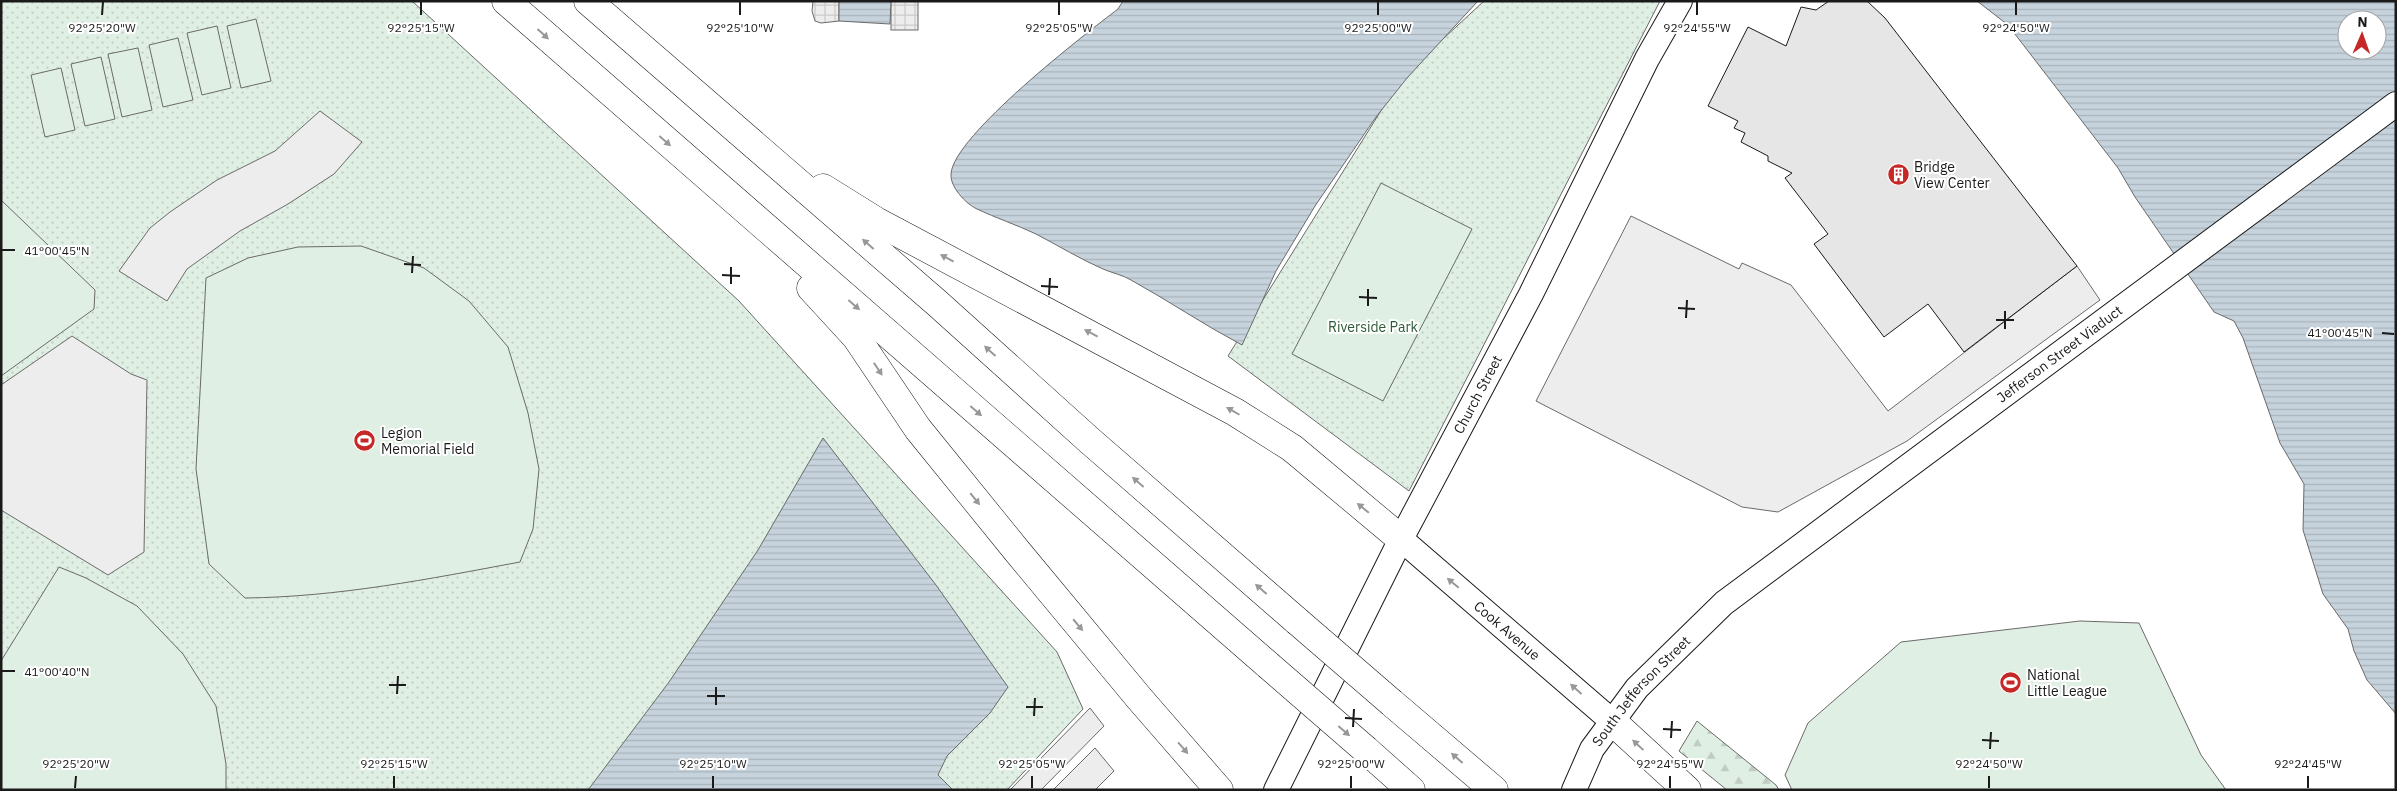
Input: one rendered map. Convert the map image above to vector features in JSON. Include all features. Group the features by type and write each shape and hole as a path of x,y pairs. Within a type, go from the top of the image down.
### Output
{"highway":[{"path":"506,1 1412,790"},
{"path":"588,1 752,145 937,303 1089,440 1494,790"},
{"path":"752,145 876,221 1235,412 1292,448 1401,539"},
{"path":"706,176 856,336 918,429 1139,698 1219,790"},
{"path":"1613,722 1687,790"}],"main road":[{"name":"Church Street","path":"1276,790 1401,539 1530,294 1647,59 1680,1"},
{"name":"Jefferson Street Viaduct","path":"1724,603 2396,104"},
{"name":"Cook Avenue","path":"1401,539 1613,722"},
{"name":"South Jefferson Street","path":"1574,790 1592,749 1637,688 1724,603"}],"green space":[{"path":"1,1 412,1 739,301 1057,652 1083,709 1007,790 1,790"},
{"name":"Riverside Park","path":"1484,1 1660,1 1409,491 1228,356 1402,77"},
{"path":"256,19 271,81 241,88 227,26"},
{"path":"217,26 231,88 202,95 187,33"},
{"path":"178,38 193,100 163,107 149,45"},
{"path":"138,48 152,110 122,117 108,54"},
{"path":"101,57 115,119 85,126 71,64"},
{"path":"61,68 75,130 45,137 31,75"},
{"path":"1381,183 1472,229 1383,401 1292,354"},
{"path":"1,200 95,290 94,309 1,376"},
{"name":"Legion Memorial Field","path":"361,246 424,268 469,301 508,347 528,413 539,469 533,529 520,562 418,581 349,591 245,598 209,564 196,469 206,278 248,258 298,247"},
{"path":"59,567 86,578 137,606 183,654 216,706 226,764 226,790 1,790 1,661"},
{"name":"National Little League","path":"2080,621 2139,623 2201,755 2226,790 1792,790 1785,775 1808,723 1901,642"},
{"path":"1697,721 1776,785 1779,790 1727,790 1679,751"}],"shaded area":[{"path":"813,1 839,1 839,21 821,23 815,21 812,11"},
{"path":"839,1 891,1 890,24 839,21"},
{"path":"891,1 918,1 918,30 891,30"},
{"path":"1123,1 1478,1 1407,78 1376,117 1315,206 1276,271 1242,345 1128,278 1094,265 1036,234 977,209 964,199 951,179 957,157 973,136 996,112 1051,62 1118,9"},
{"path":"1977,1 2396,1 2396,714 2367,680 2354,651 2348,629 2323,594 2303,530 2304,484 2280,443 2243,338 2234,321 2214,312 2135,197 2118,168 2008,25"},
{"path":"320,111 362,142 334,174 288,204 240,231 187,269 167,301 119,271 150,228 170,212 217,180 275,151"},
{"path":"1631,216 1739,269 1742,263 1791,285 1888,411 2077,266 2100,300 1907,441 1778,512 1742,507 1536,401"},
{"path":"72,336 131,374 147,380 144,552 108,575 1,510 1,385"},
{"path":"823,438 936,585 1008,687 990,713 947,756 938,775 953,790 588,790 669,682 758,550"},
{"path":"1090,708 1104,726 1041,790 1010,790"},
{"path":"1095,748 1114,771 1095,790 1053,790"}],"building":[{"name":"Bridge View Center","path":"1829,1 1867,1 1885,18 2077,266 1964,352 1928,304 1884,337 1814,244 1828,234 1785,178 1792,173 1768,161 1768,156 1741,142 1745,133 1734,128 1738,121 1708,106 1748,27 1786,46 1801,7 1816,10"}],"place":[{"name":"Bridge View Center","path":"1898,175"},
{"name":"Legion Memorial Field","path":"365,441"},
{"name":"National Little League","path":"2011,683"}]}
